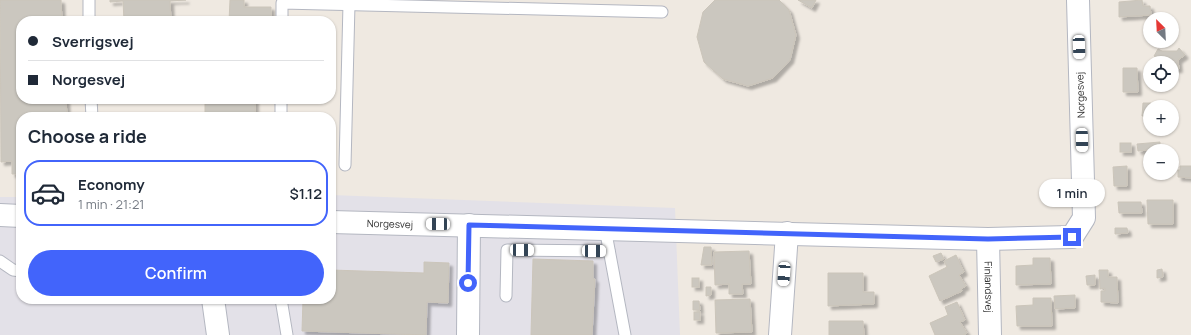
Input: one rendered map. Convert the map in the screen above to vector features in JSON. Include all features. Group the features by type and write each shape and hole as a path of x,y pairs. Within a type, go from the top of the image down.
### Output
{"street":[{"name":"Norgesvej","path":"336,222 988,239 1072,237 1084,218 1078,0"},
{"path":"0,215 16,216"},
{"path":"468,335 469,225"},
{"path":"780,335 787,233"},
{"name":"Finlandsvej","path":"988,239 990,335"},
{"path":"214,304 218,335"}],"lane":[{"path":"88,0 89,16"},
{"path":"616,11 621,0"},
{"path":"282,16 282,1 662,12"},
{"path":"345,165 349,4"},
{"path":"605,228 625,335"},
{"path":"506,296 507,250 609,251"},
{"path":"0,261 16,270"},
{"path":"282,304 287,335"}],"shaded area":[{"path":"336,195 675,208 680,335 0,335 0,197 16,197 16,304 336,304"}],"building":[{"path":"0,0 61,0 62,16 16,16 16,104 66,104 67,112 16,112 16,174 12,174 12,161 1,162"},
{"path":"110,0 186,0 170,1 171,16 124,16 123,1 110,2"},
{"path":"230,0 244,0 244,7 271,7 271,16 229,16"},
{"path":"715,0 779,0 789,10 796,35 790,60 773,78 748,86 723,79 704,62 697,37 703,12"},
{"path":"798,0 816,0 812,8"},
{"path":"1142,0 1143,6 1150,6 1151,12 1143,12 1143,16 1119,17 1119,2"},
{"path":"1179,48 1185,55 1179,59 1179,56 1154,56 1158,49 1162,51 1177,51"},
{"path":"1123,68 1137,68 1138,92 1123,92"},
{"path":"205,104 255,104 255,112 205,112"},
{"path":"1160,142 1160,144 1143,144 1143,151 1138,151 1137,144"},
{"path":"1120,143 1131,143 1131,152 1120,152"},
{"path":"1127,166 1127,186 1114,186 1113,167"},
{"path":"1180,166 1191,166 1191,178 1179,177"},
{"path":"1147,200 1173,200 1173,224 1148,224"},
{"path":"1118,202 1141,202 1142,213 1119,213"},
{"path":"1115,228 1127,228 1128,233 1115,234"},
{"path":"704,247 711,247 712,265 701,265"},
{"path":"749,251 751,284 742,284 743,294 729,294 729,284 715,285 714,252"},
{"path":"941,253 944,259 936,262 933,256"},
{"path":"956,255 964,272 959,275 966,286 961,289 962,291 940,301 929,276 947,267 944,261"},
{"path":"1033,258 1050,258 1051,284 1016,285 1016,266 1033,265"},
{"path":"533,259 593,261 593,279 595,279 592,335 531,335"},
{"path":"424,262 449,263 448,303 427,302 426,335 302,331 303,304 336,304 336,270 424,273"},
{"path":"1162,269 1163,277 1157,278 1157,270"},
{"path":"1099,270 1108,270 1108,277 1117,277 1118,303 1101,302 1101,291 1105,291 1105,288 1100,289"},
{"path":"828,273 863,273 863,292 874,292 874,304 828,306"},
{"path":"1095,275 1095,285 1087,285 1086,276"},
{"path":"692,278 699,278 699,287 692,287"},
{"path":"706,287 711,287 711,295 706,296"},
{"path":"1075,295 1075,308 1055,309 1054,296"},
{"path":"1033,298 1051,298 1052,326 1017,326 1016,306 1033,305"},
{"path":"750,299 752,332 716,333 715,300"},
{"path":"693,301 699,301 700,310 693,310"},
{"path":"957,302 965,320 960,322 967,333 963,335 935,335 930,323 948,315 945,307"},
{"path":"694,312 700,312 700,320 694,320"},
{"path":"829,321 863,321 864,335 829,335"}],"route":[{"path":"468,283 469,225 988,239 1072,237"}]}
